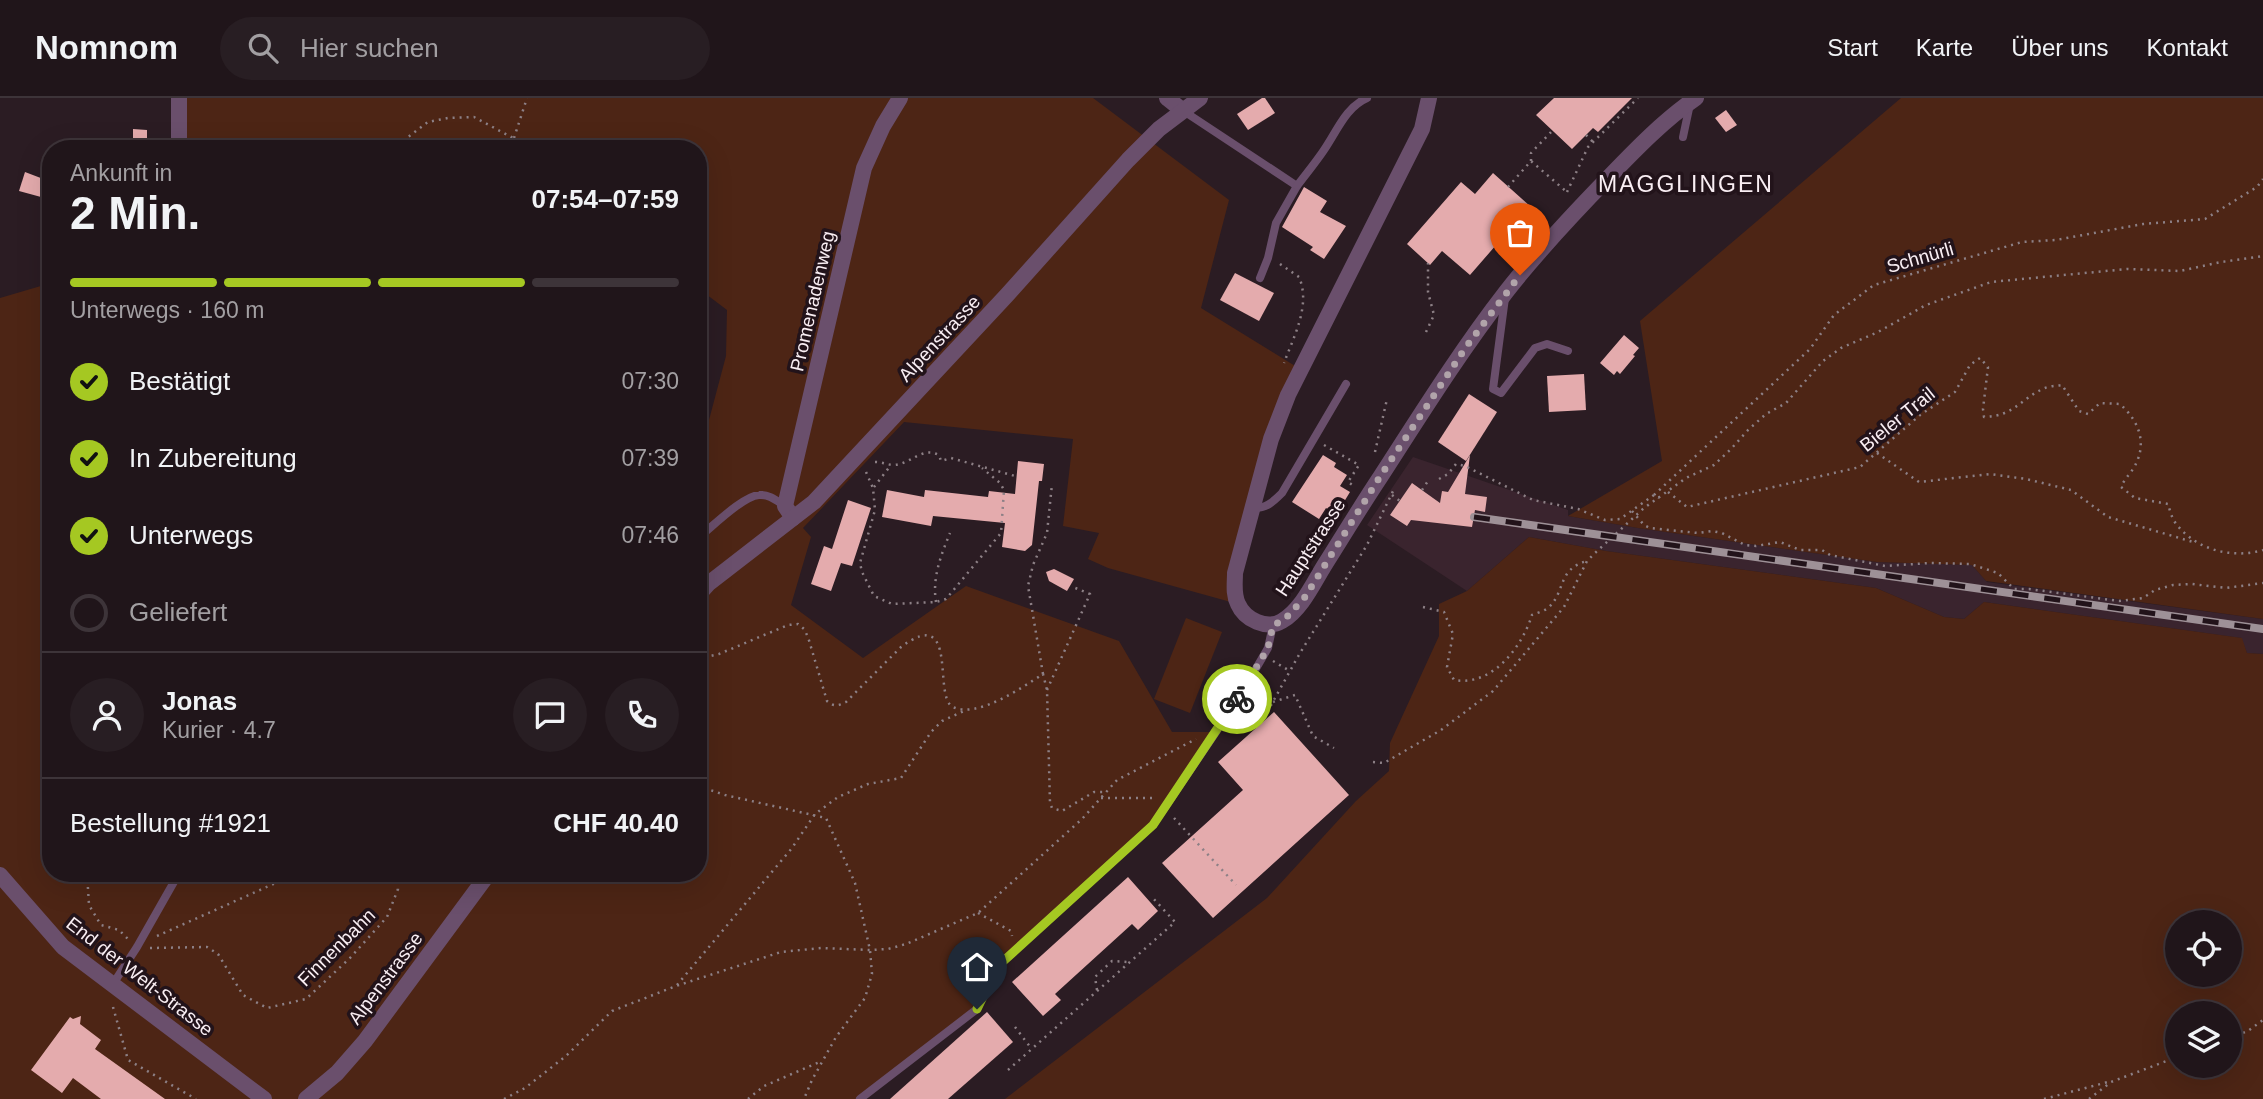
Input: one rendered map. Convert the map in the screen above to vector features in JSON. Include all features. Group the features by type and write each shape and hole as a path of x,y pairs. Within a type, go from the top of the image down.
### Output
{"street":[{"path":"178,98 179,140"},
{"name":"Promenadenweg","path":"789,512 864,168 883,126 900,98"},
{"path":"1167,98 1182,110"},
{"name":"Alpenstrasse","path":"707,579 789,512 814,502 1128,160 1159,129 1200,98"},
{"path":"1273,625 1244,614 1234,589 1236,572 1271,439 1292,387 1422,129 1429,98"},
{"name":"Hauptstrasse","path":"1273,625 1284,620 1305,597 1381,475 1506,292 1561,226 1627,158 1693,100"},
{"name":"End der Welt-Strasse","path":"0,874 63,947 264,1099"},
{"name":"Alpenstrasse","path":"306,1099 337,1073 365,1041 482,882"}],"lane":[{"path":"1260,278 1276,223 1297,186 1342,121 1356,105 1367,98"},
{"path":"1683,137 1693,100"},
{"path":"1182,110 1297,186"},
{"path":"1506,292 1493,389 1501,393 1535,348 1547,344 1568,351"},
{"path":"1252,508 1261,509 1282,493 1346,384"},
{"path":"707,531 749,498 760,495 770,496 789,512"},
{"path":"860,1099 977,1009 998,966 1153,825 1164,805 1216,732 1268,648 1273,625"},
{"path":"113,984 174,882"}],"path":[{"path":"404,140 428,122 474,117 513,138 527,98"},
{"path":"1567,192 1588,147 1637,98"},
{"path":"1508,187 1531,161 1531,153 1552,131"},
{"path":"1586,135 1593,142"},
{"path":"1531,161 1573,198"},
{"name":"Schnürli","path":"1632,511 1654,495 1810,349 1834,315 1874,285 2022,242 2056,240 2143,224 2205,219 2257,187 2263,179"},
{"path":"1373,762 1384,763 1441,730 1493,691 1564,607 1587,561 1595,552 1635,515 1686,478 1714,465 1748,430 1766,414 1786,402 1823,361 1841,348 1878,332 1926,305 1991,282 2127,270 2180,271 2263,256"},
{"path":"1268,258 1296,274 1303,290 1301,316 1282,368"},
{"path":"1426,332 1434,315 1428,292 1428,263"},
{"name":"Bieler Trail","path":"1668,492 1687,507 1860,467 1920,415 1955,392 1970,365 1980,358 1988,367 1984,417 1997,417 2014,410 2043,389 2062,385 2079,411 2088,414 2100,403 2120,404 2140,430 2142,445 2134,468 2121,487 2135,498 2168,504 2175,523 2196,543"},
{"path":"1381,475 1373,470 1372,464 1387,399"},
{"path":"1323,444 1359,466 1350,478"},
{"path":"871,465 877,461 891,465 907,462 931,451 939,455 941,461 951,458 1015,475"},
{"path":"1877,453 1919,482 1990,474 2026,478 2071,491 2108,517 2223,553 2255,553 2263,550"},
{"path":"1439,479 1448,474 1456,464 1533,500 1578,509 1605,520 1620,519 1632,511 1650,528 1698,533 1712,531 1751,546 1780,542 1800,550 1825,551 1830,555 1885,566 1970,564 1998,573 2014,589 2119,601 2143,598 2155,590 2173,585 2226,588 2263,583"},
{"path":"873,488 891,465"},
{"path":"863,468 873,488 875,510 860,563 874,596 892,604 946,599 1001,533 1004,490 1000,483 982,468"},
{"path":"1422,490 1428,481"},
{"path":"1052,484 1046,533 1028,586 1046,690 1052,808 1062,811 1094,792 1105,792"},
{"path":"1228,729 1258,718 1273,702 1367,545 1395,486"},
{"path":"1392,495 1400,501"},
{"path":"1654,495 1659,498"},
{"path":"936,602 934,589 939,559 950,533"},
{"path":"1423,607 1444,612 1452,634 1447,667 1454,680 1468,682 1499,665 1517,647 1527,631 1532,615 1547,609 1575,564 1587,561"},
{"path":"1046,690 1090,594 1073,587"},
{"path":"707,657 788,625 798,624 808,636 827,701 838,706 846,702 901,646 921,636 931,637 937,642 941,654 946,698 955,708 967,709"},
{"path":"1273,661 1290,671"},
{"path":"676,986 792,848 815,814 838,797 868,784 901,778 915,754 942,721 967,709 1004,698 1043,674"},
{"path":"1273,702 1295,695 1313,736 1334,748"},
{"path":"504,1099 525,1088 566,1056 612,1011 676,986 781,953 821,948 870,950 906,944 978,914 1082,819 1117,780 1194,740 1216,732"},
{"path":"707,789 826,818 855,883 870,950 872,974 866,998 835,1037 804,1099"},
{"path":"1101,798 1155,798 1236,885"},
{"path":"88,882 89,905 101,925 119,930 137,947 166,931 278,882"},
{"name":"Finnenbahn","path":"137,947 207,947 218,954 243,995 267,1008 306,999 350,958 387,918 398,882"},
{"path":"1008,1070 1175,922 1152,897"},
{"path":"978,914 1011,931"},
{"path":"1097,990 1095,976 1099,970 1112,961 1129,963"},
{"path":"113,984 112,1002 128,1060 196,1099"},
{"path":"2242,1033 2263,1020"},
{"path":"1014,1027 1031,1048"},
{"path":"748,1099 764,1086 822,1061"},
{"path":"2044,1099 2111,1082 2165,1062"},
{"path":"2088,1099 2111,1082"}],"shaded area":[{"path":"179,98 1093,98 1229,200 1201,308 1300,369 1252,508 1238,604 1108,568 1088,559 1099,533 1063,526 1073,439 904,422 803,528 811,537 791,605 863,658 966,586 1119,641 1172,732 1216,732 1166,808 998,966 977,1009 860,1099 0,1099 0,298 42,286 42,882 707,882 707,424 726,356 727,310 707,295 707,140 179,140"},
{"path":"1901,98 2263,98 2263,619 1986,581 1972,565 1877,562 1568,516 1662,461 1640,321"},
{"path":"1413,457 1568,510 1568,516 1877,562 1972,565 1987,582 2263,619 2263,654 2247,653 2241,638 1984,602 1964,619 1944,617 1876,588 1606,551 1529,537 1467,591 1367,525"},
{"path":"1529,537 1606,551 1876,588 1944,617 1964,619 1984,602 2242,638 2247,653 2263,654 2263,1099 1005,1099 1267,898 1356,801 1389,771 1390,743 1439,636 1439,604 1467,591"},
{"path":"1186,618 1222,632 1190,713 1154,699"}],"building":[{"path":"1265,98 1275,113 1248,130 1237,114"},
{"path":"1554,98 1632,98 1598,132 1593,128 1572,149 1536,115"},
{"path":"1726,110 1737,125 1726,132 1715,118"},
{"path":"133,129 147,130 147,140 133,140"},
{"path":"25,172 42,178 41,197 19,191"},
{"path":"1493,173 1530,206 1470,275 1442,251 1430,265 1407,244 1461,182 1475,194"},
{"path":"1304,187 1327,201 1320,212 1346,226 1324,259 1310,250 1313,247 1282,227"},
{"path":"1235,273 1274,293 1259,321 1220,300"},
{"path":"1624,335 1639,348 1620,374 1617,371 1614,375 1600,363"},
{"path":"1584,374 1586,410 1549,412 1547,376"},
{"path":"1469,394 1497,412 1466,461 1438,442"},
{"path":"1323,455 1336,463 1334,467 1347,475 1340,486 1350,492 1336,515 1326,508 1319,519 1292,502"},
{"path":"1470,455 1465,494 1487,497 1485,512 1475,510 1472,527 1411,520 1407,526 1390,515 1412,483 1440,503 1442,491 1448,492"},
{"path":"1018,461 1044,464 1042,481 1039,481 1032,545 1025,551 1002,547 1005,523 933,516 931,526 882,517 887,490 924,497 925,490 988,497 989,491 1015,494"},
{"path":"848,500 871,508 852,566 841,563 831,591 811,584 824,546 832,549"},
{"path":"1054,569 1074,579 1067,591 1049,581 1046,572"},
{"path":"1274,712 1349,795 1213,918 1162,863 1243,790 1218,762"},
{"path":"1128,877 1158,911 1138,930 1132,924 1055,994 1061,1000 1043,1016 1012,982"},
{"path":"987,1012 1013,1042 948,1099 890,1099"},
{"path":"81,1016 80,1024 101,1040 95,1049 165,1099 101,1099 73,1078 62,1093 31,1070 70,1017 73,1019"}],"railway":[{"path":"1474,517 2263,629"}],"way so far":[{"path":"1237,699 1268,648 1273,625 1292,613 1305,597 1381,475 1466,347 1520,275"}],"district":[{"name":"MAGGLINGEN","path":"1686,184"}],"route":[{"path":"977,1009 998,966 1153,825 1237,699"}]}
